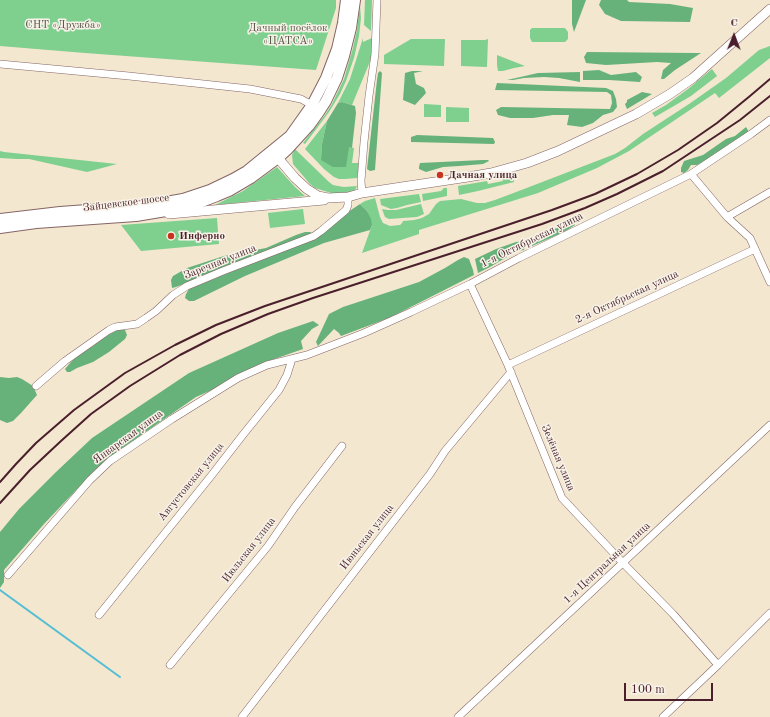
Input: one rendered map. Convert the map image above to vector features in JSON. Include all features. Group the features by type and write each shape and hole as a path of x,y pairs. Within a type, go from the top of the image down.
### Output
{"main road":[{"name":"Зайцевское шоссе","path":"0,228 36,223 136,216 178,209 209,199 241,184 263,170 278,158 312,105 326,78 337,49 343,23 346,0"},
{"name":"Зайцевское шоссе","path":"0,219 60,212 142,206 183,199 210,190 246,171 287,144 314,120 332,89 341,65 349,41 355,0"}],"street":[{"path":"362,193 361,181 364,142 375,54 377,0"},
{"path":"136,216 348,198 362,193 441,182 491,173 527,163 558,151 636,114 670,94 693,78 770,9"},
{"path":"0,64 250,89 302,99 312,105"},
{"name":"1-я Октябрьская улица","path":"292,359 307,355 378,327 470,284 518,258 692,174 770,120"},
{"path":"287,144 288,160 295,178"},
{"path":"266,157 271,155 278,158 307,190 318,196 325,198 348,198"},
{"path":"692,174 727,217 750,238 770,282"},
{"path":"727,217 770,192"},
{"name":"Заречная улица","path":"36,386 65,361 109,330 115,327 137,324 173,295 187,286 319,233 346,210 348,198"},
{"name":"2-я Октябрьская улица","path":"509,368 756,249"},
{"name":"Зелёная улица","path":"470,284 509,368 562,498 673,614 718,665"},
{"name":"Январская улица","path":"8,575 90,480 110,461 172,418 238,378 266,365 292,359"},
{"name":"Августовская улица","path":"99,614 280,390 292,359"},
{"name":"Июньская улица","path":"242,717 430,474 445,451 509,368"},
{"name":"1-я Центральная улица","path":"458,717 770,425"},
{"name":"Июльская улица","path":"170,665 268,546 295,507 342,446"},
{"path":"663,717 770,614"}],"green space":[{"name":"Дачный посёлок «ЦАТСА»","path":"0,0 336,0 336,8 316,70 0,46"},
{"path":"365,0 372,0 371,31 364,25"},
{"path":"572,0 586,0 574,32 572,24"},
{"path":"601,0 627,0 629,2 670,4 693,8 690,22 621,21 605,14 599,5"},
{"path":"360,6 361,18 359,36 354,58 346,81 329,112 305,144 303,143 332,104 344,79 357,30"},
{"path":"532,28 565,28 568,32 568,39 565,42 532,42 530,38 530,30"},
{"path":"363,38 363,42 372,38 371,59 352,105 342,102 338,103 350,79"},
{"path":"411,39 445,39 444,66 384,64 384,55"},
{"path":"488,39 487,67 461,66 461,40"},
{"path":"770,46 770,58 719,98 715,93 629,151 597,168 538,193 419,230 419,234 362,253 372,225 367,211 360,204 365,201 375,198 383,223 390,226 400,225 403,221 422,218 429,214 440,201 461,199 477,203 485,203 524,189 615,154 726,78 759,50"},
{"path":"587,52 701,53 664,79 661,79 663,70 671,63 657,62 606,65 586,63 584,57"},
{"path":"497,55 525,66 498,71"},
{"path":"712,69 717,76 691,96 655,117 652,113 688,89"},
{"path":"599,70 611,75 636,72 642,77 640,82 583,80 583,71"},
{"path":"380,71 382,73 375,170 370,171 367,169 377,80 378,73"},
{"path":"412,71 423,71 414,73 416,84 424,88 426,93 415,105 403,100 405,73"},
{"path":"580,72 580,82 544,77 507,80 538,73"},
{"path":"497,83 606,88 613,91 617,107 613,112 603,115 593,123 582,127 567,125 569,115 510,118 498,115 496,110 501,107 610,109 612,103 611,95 607,92 495,90"},
{"path":"642,92 652,94 627,109 625,104 627,100"},
{"path":"342,102 355,106 356,113 352,148 349,147 346,167 333,167 321,160 322,144 327,121 338,103"},
{"path":"424,104 441,105 441,117 424,117"},
{"path":"446,107 469,108 469,122 446,122"},
{"path":"327,121 322,144 321,160 349,147 354,148 352,163 360,163 357,178 339,179 334,177 305,149"},
{"path":"746,127 749,132 716,155 697,165 691,165 684,173 681,172 684,161 703,155 726,139 735,136"},
{"path":"417,135 493,138 495,142 494,144 411,142 411,137"},
{"path":"295,149 333,185 344,187 357,186 355,190 340,194 315,188 293,164 292,155"},
{"path":"0,151 117,164 87,172 29,159 0,158"},
{"path":"489,161 483,164 443,167 426,172 419,169 420,163"},
{"path":"277,167 305,196 215,205 243,191"},
{"path":"512,175 514,182 459,195 458,186 487,181 488,184 503,181 502,178"},
{"path":"444,188 447,188 447,196 423,201 422,194 441,191"},
{"path":"419,194 421,202 391,209 381,205 380,199"},
{"path":"360,204 367,211 371,219 372,225 370,230 324,243 245,276 194,301 189,301 185,298 189,289 303,242"},
{"path":"421,204 424,214 417,217 389,219 385,217 382,209 396,210"},
{"path":"303,209 305,224 270,228 268,213"},
{"path":"217,218 219,244 141,251 121,225"},
{"path":"574,223 575,225 564,232 532,246 532,240 543,236 554,229"},
{"path":"305,232 310,232 312,235 172,288 171,280 173,276 187,268 224,256 266,248"},
{"path":"527,241 524,250 517,251 478,273 475,259 516,242"},
{"path":"464,257 469,259 474,275 389,318 341,336 334,329 318,346 316,342 329,314 343,307 419,282"},
{"path":"313,321 319,325 312,329 301,341 303,349 263,363 196,397 121,449 96,469 44,524 4,570 4,582 0,588 0,532 19,509 92,438 189,373 278,333"},
{"path":"116,330 125,330 127,335 125,339 109,352 93,362 67,372 65,369 84,350 93,346"},
{"path":"0,377 17,377 22,379 33,386 37,395 13,421 7,423 0,420"}],"waterway":[{"path":"0,590 120,677"}],"railway":[{"path":"0,482 36,443 74,410 125,373 175,345 216,325 265,306 552,210 595,194 637,174 678,150 717,123 770,79"},
{"path":"0,503 30,470 91,414 130,386 180,355 221,334 268,314 542,224 617,194 663,171 740,120 770,96"}],"place":[{"name":"Дачная улица","path":"440,175"},
{"name":"Инферно","path":"171,236"}],"park label":[{"name":"СНТ «Дружба»","path":"63,25"}]}
